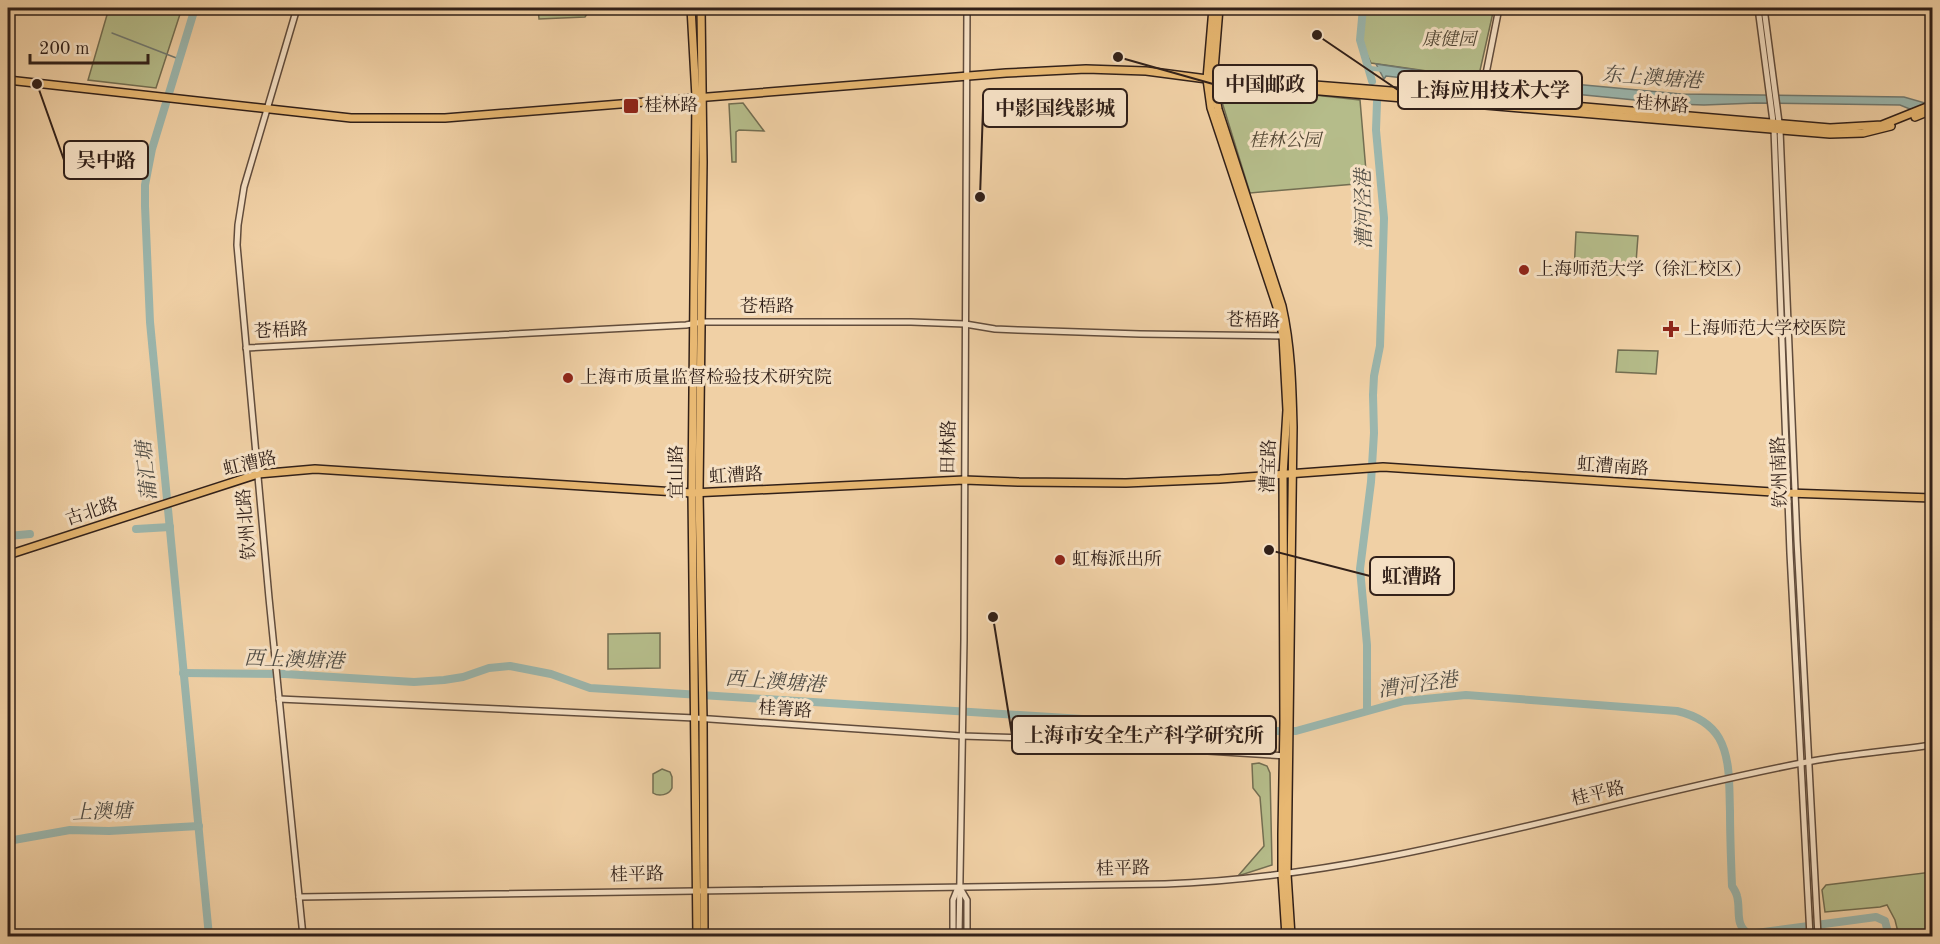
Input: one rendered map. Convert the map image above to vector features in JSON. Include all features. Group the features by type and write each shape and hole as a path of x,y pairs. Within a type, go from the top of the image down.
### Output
{"main road":[{"name":"宜山路","path":"692,8 699,97"},
{"name":"宜山路","path":"701,8 695,493 701,889 704,936"},
{"name":"漕宝路","path":"1213,8 1211,108 1286,336 1293,397 1287,474 1287,723 1284,875 1286,936"},
{"name":"漕宝路","path":"1211,79 1219,8"},
{"name":"桂林路","path":"8,80 351,118 445,118 966,76 1086,69 1146,71 1211,79 1777,127 1830,134 1863,133 1882,129 1932,105"},
{"name":"桂林路","path":"1916,114 1932,110"},
{"name":"虹漕南路","path":"1287,474 1383,467 1792,493 1932,498"},
{"name":"虹漕路","path":"187,497 258,474 308,469 695,493 964,480 1126,483 1287,474"},
{"name":"古北路","path":"8,555 187,497"},
{"name":"漕宝路","path":"1284,875 1291,936"},
{"name":"宜山路","path":"697,936 701,889"}],"street":[{"name":"钦州北路","path":"297,8 246,177 238,225 237,265 303,936"},
{"name":"田林路","path":"959,936 964,640 967,8"},
{"path":"1480,101 1498,8"},
{"name":"钦州南路","path":"1758,8 1773,94"},
{"name":"钦州南路","path":"1764,8 1777,127 1810,934"},
{"name":"苍梧路","path":"246,348 698,323 964,324 995,329 1286,336"},
{"name":"钦州南路","path":"1792,493 1818,934"},
{"name":"桂箐路","path":"279,699 699,718 1286,756"},
{"name":"桂平路","path":"299,897 701,889 1165,884 1225,881 1284,875 1412,853 1802,763 1932,745"},
{"name":"田林路","path":"952,936 953,900 959,886"},
{"name":"田林路","path":"959,886 967,900 967,936"}],"green space":[{"path":"109,8 182,8 156,88 88,80"},
{"path":"538,8 587,8 587,14 585,17 539,19"},
{"name":"康健园","path":"1363,8 1494,8 1479,75 1455,75 1371,63 1360,40"},
{"name":"桂林公园","path":"1223,85 1360,100 1367,183 1250,193 1218,89"},
{"path":"743,103 764,131 739,130 736,132 736,162 732,162 729,104"},
{"path":"1576,232 1638,236 1635,276 1574,272"},
{"path":"1618,350 1658,351 1656,374 1616,372"},
{"path":"660,633 660,668 608,669 608,634"},
{"path":"1259,763 1267,766 1270,773 1272,865 1238,876 1264,846 1260,797 1253,788 1252,764"},
{"path":"662,769 670,772 672,788 664,795 658,795 653,793 653,774"},
{"path":"1932,872 1932,935 1899,936 1895,920 1887,905 1825,912 1822,890 1826,885"}],"water":[{"path":"1376,64 1451,75 1681,94 1904,97 1932,105 1932,118 1900,105 1675,104 1386,76 1384,79"}],"waterway":[{"name":"蒲汇塘","path":"195,8 152,149 145,185 145,206 150,322 209,936"},
{"name":"漕河泾港","path":"1363,8 1360,40 1372,81"},
{"path":"112,33 179,59"},
{"name":"东上澳塘港","path":"1369,68 1384,70"},
{"name":"漕河泾港","path":"1367,710 1367,645 1360,569 1371,482 1374,376 1380,346 1384,218 1376,130 1377,102"},
{"path":"136,529 170,527"},
{"path":"8,536 30,534"},
{"name":"西上澳塘港","path":"183,673 285,674 414,682 463,677 489,668 510,666 551,674 590,688 1273,731 1296,731 1404,701 1466,695 1677,711 1695,717 1711,728 1719,738 1726,755 1732,886 1736,892 1740,922 1744,930 1749,934 1876,917 1885,921 1889,936"},
{"name":"上澳塘","path":"8,841 70,830 109,831 199,826"}],"place":[{"name":"上海应用技术大学","path":"1317,35"},
{"name":"中国邮政","path":"1118,57"},
{"name":"吴中路","path":"37,84"},
{"name":"桂林路","path":"631,106"},
{"name":"中影国线影城","path":"980,197"},
{"name":"上海师范大学（徐汇校区）","path":"1524,270"},
{"name":"上海师范大学校医院","path":"1671,329"},
{"name":"上海市质量监督检验技术研究院","path":"568,378"},
{"name":"虹漕路","path":"1269,550"},
{"name":"虹梅派出所","path":"1060,560"},
{"name":"上海市安全生产科学研究所","path":"993,617"}]}
